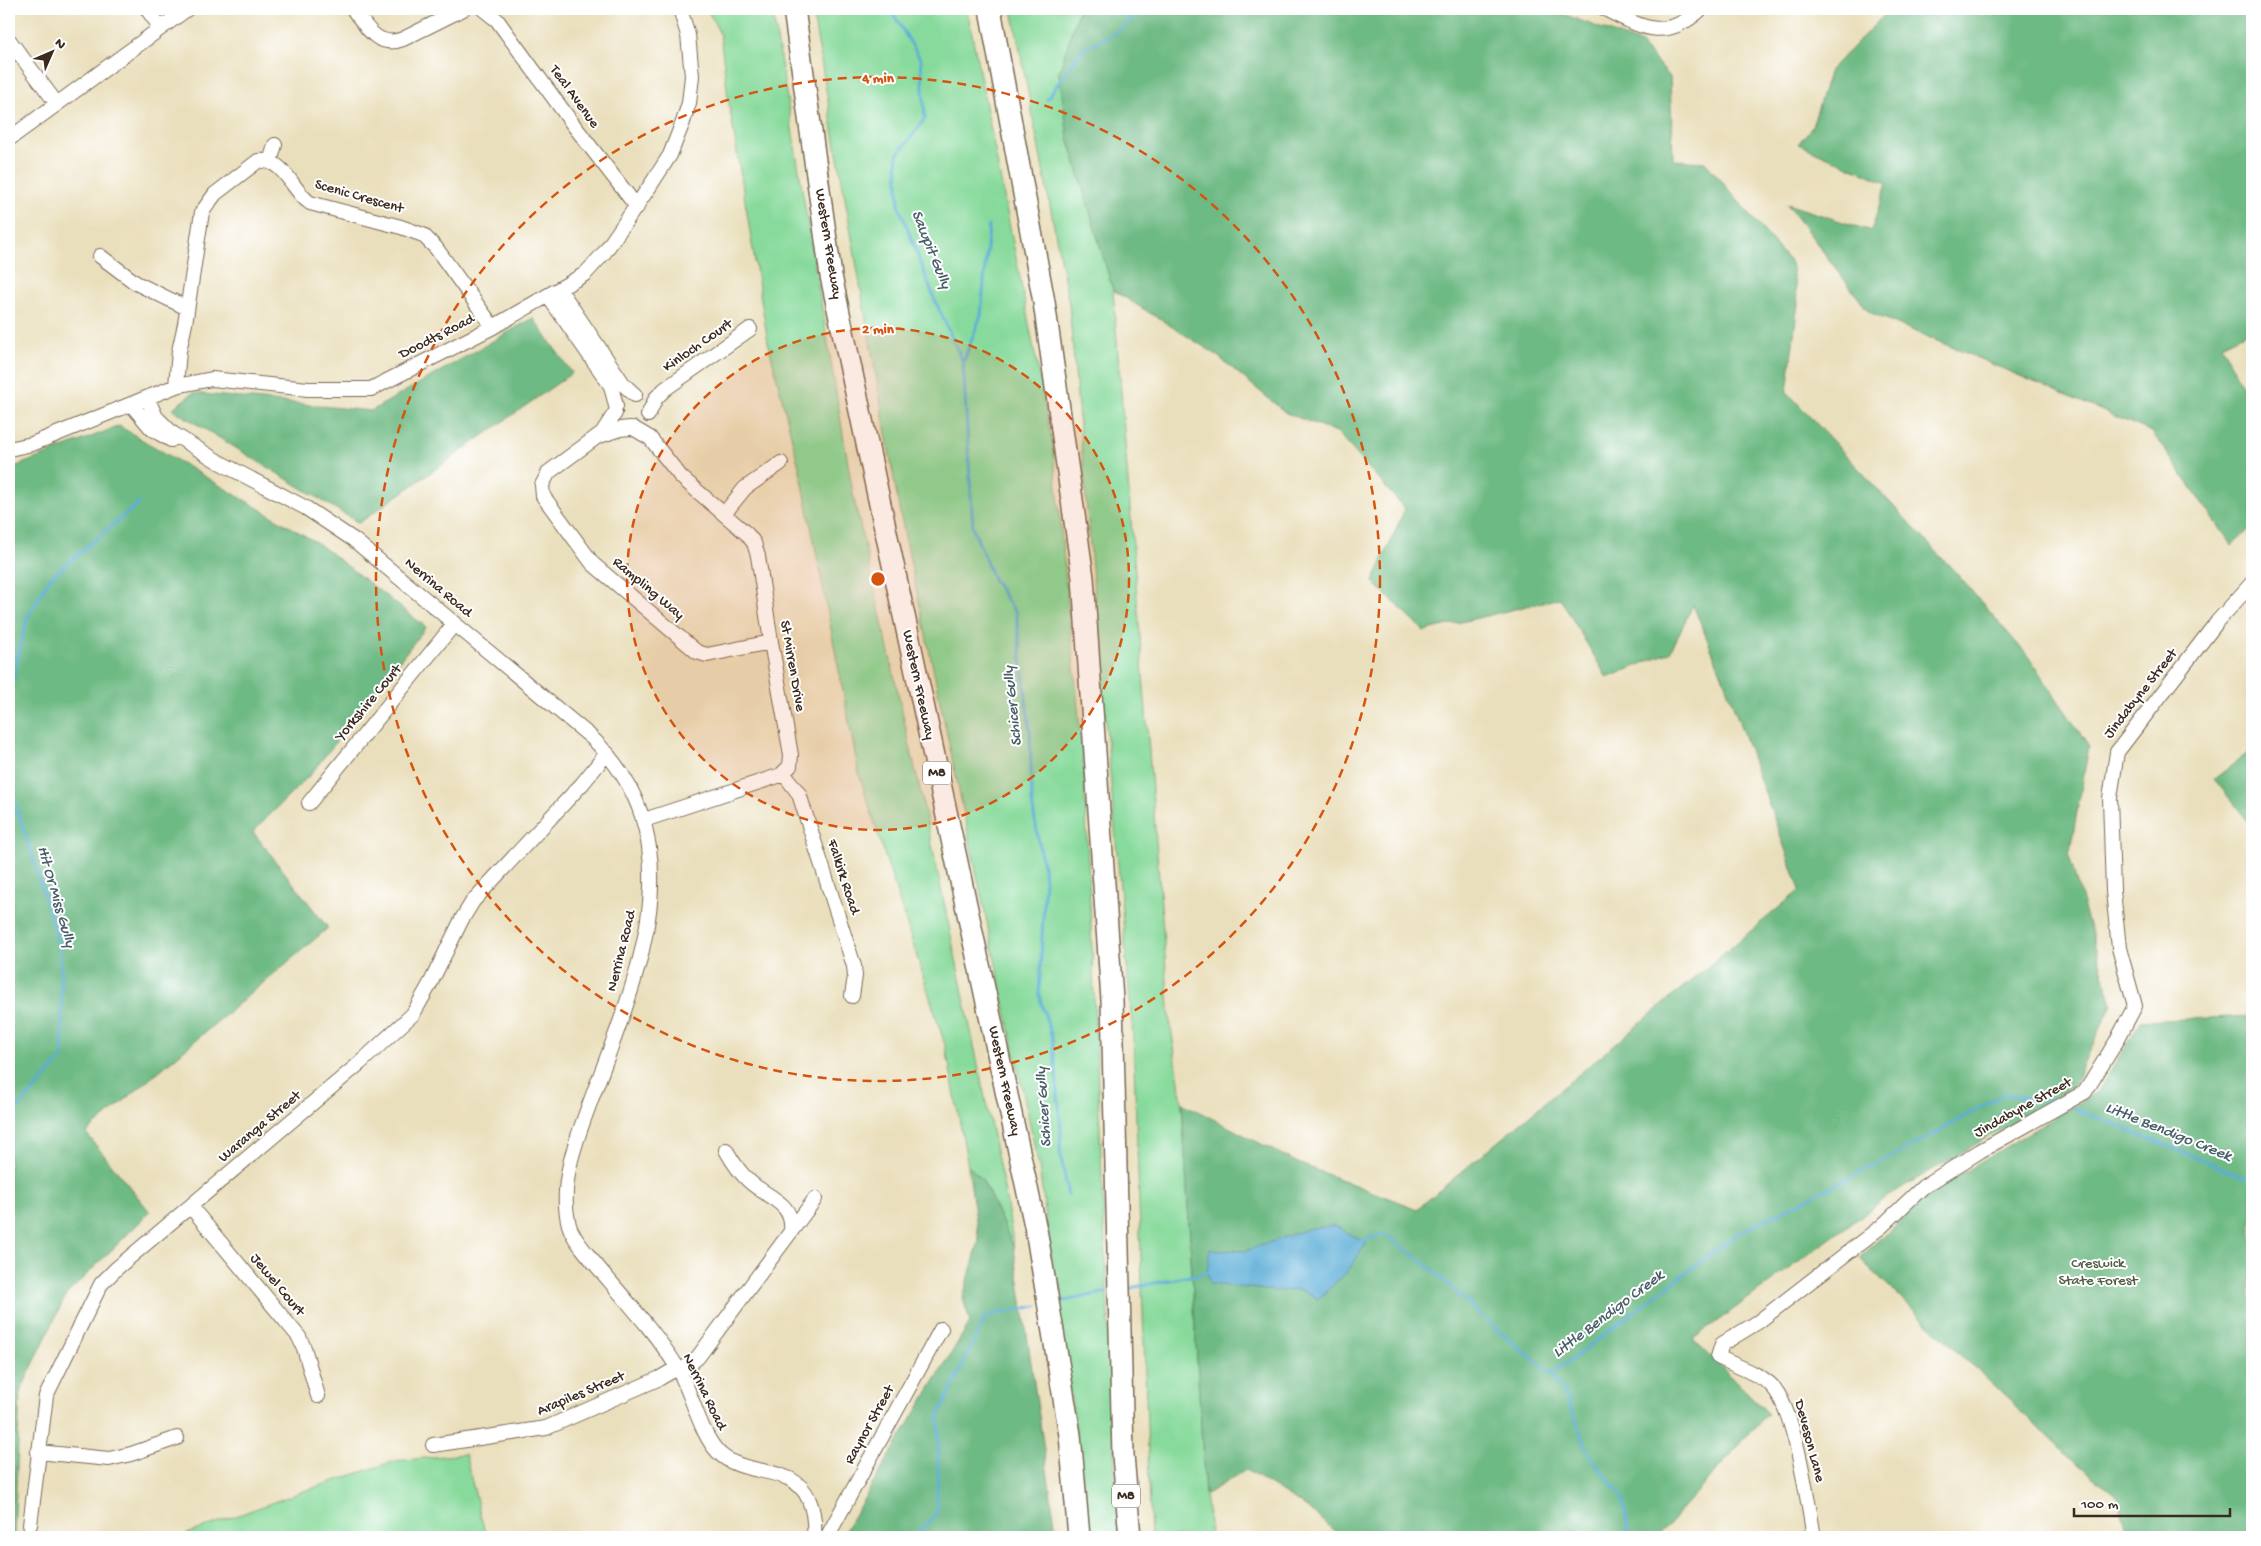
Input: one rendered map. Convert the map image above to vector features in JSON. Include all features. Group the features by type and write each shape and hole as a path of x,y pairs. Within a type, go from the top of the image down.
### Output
{"highway":[{"name":"Western Freeway","path":"794,9 831,276 1037,1235 1070,1435 1079,1537"},
{"name":"M8","path":"990,9 1044,302 1084,578 1112,1000 1123,1455 1130,1537"}],"street":[{"path":"147,9 161,28"},
{"path":"9,140 187,9"},
{"path":"353,9 374,36 389,42 403,39 463,9"},
{"name":"Teal Avenue","path":"483,9 497,20 572,123 637,207"},
{"name":"Doodts Road","path":"9,449 32,444 176,386 212,379 308,389 371,389 493,328 581,277 594,265 637,207 670,155 689,103 692,76 686,24 680,9"},
{"path":"1605,9 1644,27 1659,30 1679,25 1701,9"},
{"path":"9,40 57,104"},
{"path":"176,386 178,355 201,215 205,205 215,194 252,164 258,161 270,162 275,144"},
{"name":"Scenic Crescent","path":"270,162 281,169 300,194 310,203 410,226 423,235 436,248 493,328"},
{"path":"100,256 136,283 187,308"},
{"path":"554,293 624,385 646,404 647,416 642,424 620,429 595,439"},
{"path":"554,293 609,382 614,393 615,409 621,424 631,428"},
{"name":"Kinloch Court","path":"647,416 656,398 665,389 750,329"},
{"name":"Kinloch Court","path":"637,396 654,394 665,389"},
{"path":"595,439 605,430 622,398 637,396"},
{"name":"Nerrina Road","path":"147,398 156,417 164,426 219,462"},
{"name":"Nerrina Road","path":"131,404 145,422 160,434 219,462 330,523 354,540 591,737 609,756 632,789 644,820 652,874 645,934 633,982 574,1147 568,1184 567,1206 569,1224 578,1242 679,1370 708,1436 721,1455 743,1466 788,1478 802,1487 812,1507 814,1537"},
{"name":"St Mirren Drive","path":"647,416 662,455"},
{"name":"St Mirren Drive","path":"631,428 650,438 681,477 747,534 756,547 791,755 790,766 784,774"},
{"name":"Rampling Way","path":"595,439 551,469 542,485 546,501 594,564 697,652 707,655 771,642"},
{"path":"724,514 745,488 781,463"},
{"name":"Jindabyne Street","path":"1718,1357 1722,1344 1758,1322 1882,1226 1923,1187 1980,1151 2085,1092 2116,1042 2135,1006 2119,948 2113,891 2110,798 2117,752 2217,622 2252,583"},
{"name":"Yorkshire Court","path":"309,803 455,624"},
{"name":"Waranga Street","path":"30,1525 47,1391 101,1284 117,1268 360,1063 412,1014 430,984 473,901 609,756"},
{"path":"644,820 784,774"},
{"name":"Falkirk Road","path":"784,774 799,794 848,948 855,972 852,996"},
{"path":"726,1150 750,1183 787,1210 792,1217 791,1231"},
{"name":"Arapiles Street","path":"433,1445 546,1428 679,1370 698,1357 816,1199"},
{"name":"Jewel Court","path":"191,1207 299,1337 318,1396"},
{"name":"Raynor Street","path":"827,1537 941,1329"},
{"name":"Deveson Lane","path":"1718,1357 1772,1385 1781,1397 1798,1454 1814,1537"},
{"path":"38,1452 109,1459 131,1454 176,1438"}],"green space":[{"path":"707,9 772,9 853,494 926,817 1005,1193 1014,1248 982,1179 968,1166 946,1048 859,774 802,479 768,342 728,97 720,34"},
{"path":"812,9 967,9 1053,446 1084,771 1118,1537 1090,1537 1039,1167 899,508"},
{"path":"1012,9 1079,9 1059,73 1068,137 1113,290 1170,1020 1182,1103 1205,1495 1211,1537 1151,1537 1133,1035 1069,304"},
{"path":"1079,9 1550,9 1640,43 1670,77 1673,160 1705,162 1791,263 1798,303 1787,392 1956,573 2027,655 2089,746 2069,856 2112,1004 2073,1087 1891,1194 1693,1339 1768,1413 1657,1537 1589,1537 1586,1529 1566,1537 1341,1537 1309,1509 1246,1470 1205,1495 1182,1103 1298,1163 1417,1209 1800,890 1722,675 1693,605 1670,652 1607,678 1560,598 1424,631 1373,582 1405,509 1337,432 1286,413 1214,353 1113,290 1068,137 1059,73"},
{"path":"1890,9 1938,9 1948,16 1957,9 2252,9 2252,330 2221,345 2252,405 2252,527 2232,545 2152,432 1869,312 1787,204 1871,231 1887,183 1798,144 1812,127 1830,70"},
{"path":"533,318 572,373 359,523 172,409 193,393 371,411"},
{"path":"119,426 319,544 426,627 310,775 253,832 328,928 86,1133 150,1212 66,1295 20,1392 14,1537 9,1537 9,469"},
{"path":"2252,750 2252,826 2214,779"},
{"name":"Creswick State Forest","path":"2252,1016 2252,1537 2129,1537 2118,1497 2066,1454 1859,1258 1936,1189 2098,1091 2141,1021"},
{"path":"968,1166 982,1179 1014,1248 1057,1537 841,1537 970,1322 963,1298 979,1241"},
{"path":"465,1454 486,1537 179,1537 301,1492 395,1461"}],"water":[{"path":"1335,1226 1367,1243 1346,1273 1318,1299 1301,1290 1276,1291 1210,1284 1207,1270 1210,1249 1245,1251 1310,1228"}],"waterway":[{"name":"Sawpit Gully","path":"890,9 921,60 925,119 897,155 899,206 934,298 963,362"},
{"name":"Schicer Gully","path":"1047,99 1083,49 1115,33 1144,9"},
{"name":"Schicer Gully","path":"989,226 981,315 963,363 973,528 993,579 1016,613 1030,732 1032,803 1045,878 1039,995 1053,1041 1061,1128 1060,1151 1068,1195"},
{"name":"Hit Or Miss Gully","path":"9,697 27,618 50,578 139,503"},
{"name":"Hit Or Miss Gully","path":"9,785 60,949 63,1057 9,1119"},
{"name":"Little Bendigo Creek","path":"1361,1241 1384,1234 1427,1265 1496,1329 1552,1374 1740,1232 1909,1148 2004,1094 2055,1101"},
{"name":"Little Bendigo Creek","path":"2074,1108 2252,1180"},
{"name":"Little Bendigo Creek","path":"1130,1288 1210,1272"},
{"name":"Little Bendigo Creek","path":"1059,1302 1108,1292"},
{"name":"Little Bendigo Creek","path":"914,1537 937,1513 939,1415 986,1316 1037,1306"},
{"path":"1552,1374 1570,1405 1589,1454 1622,1497 1630,1537"}]}
